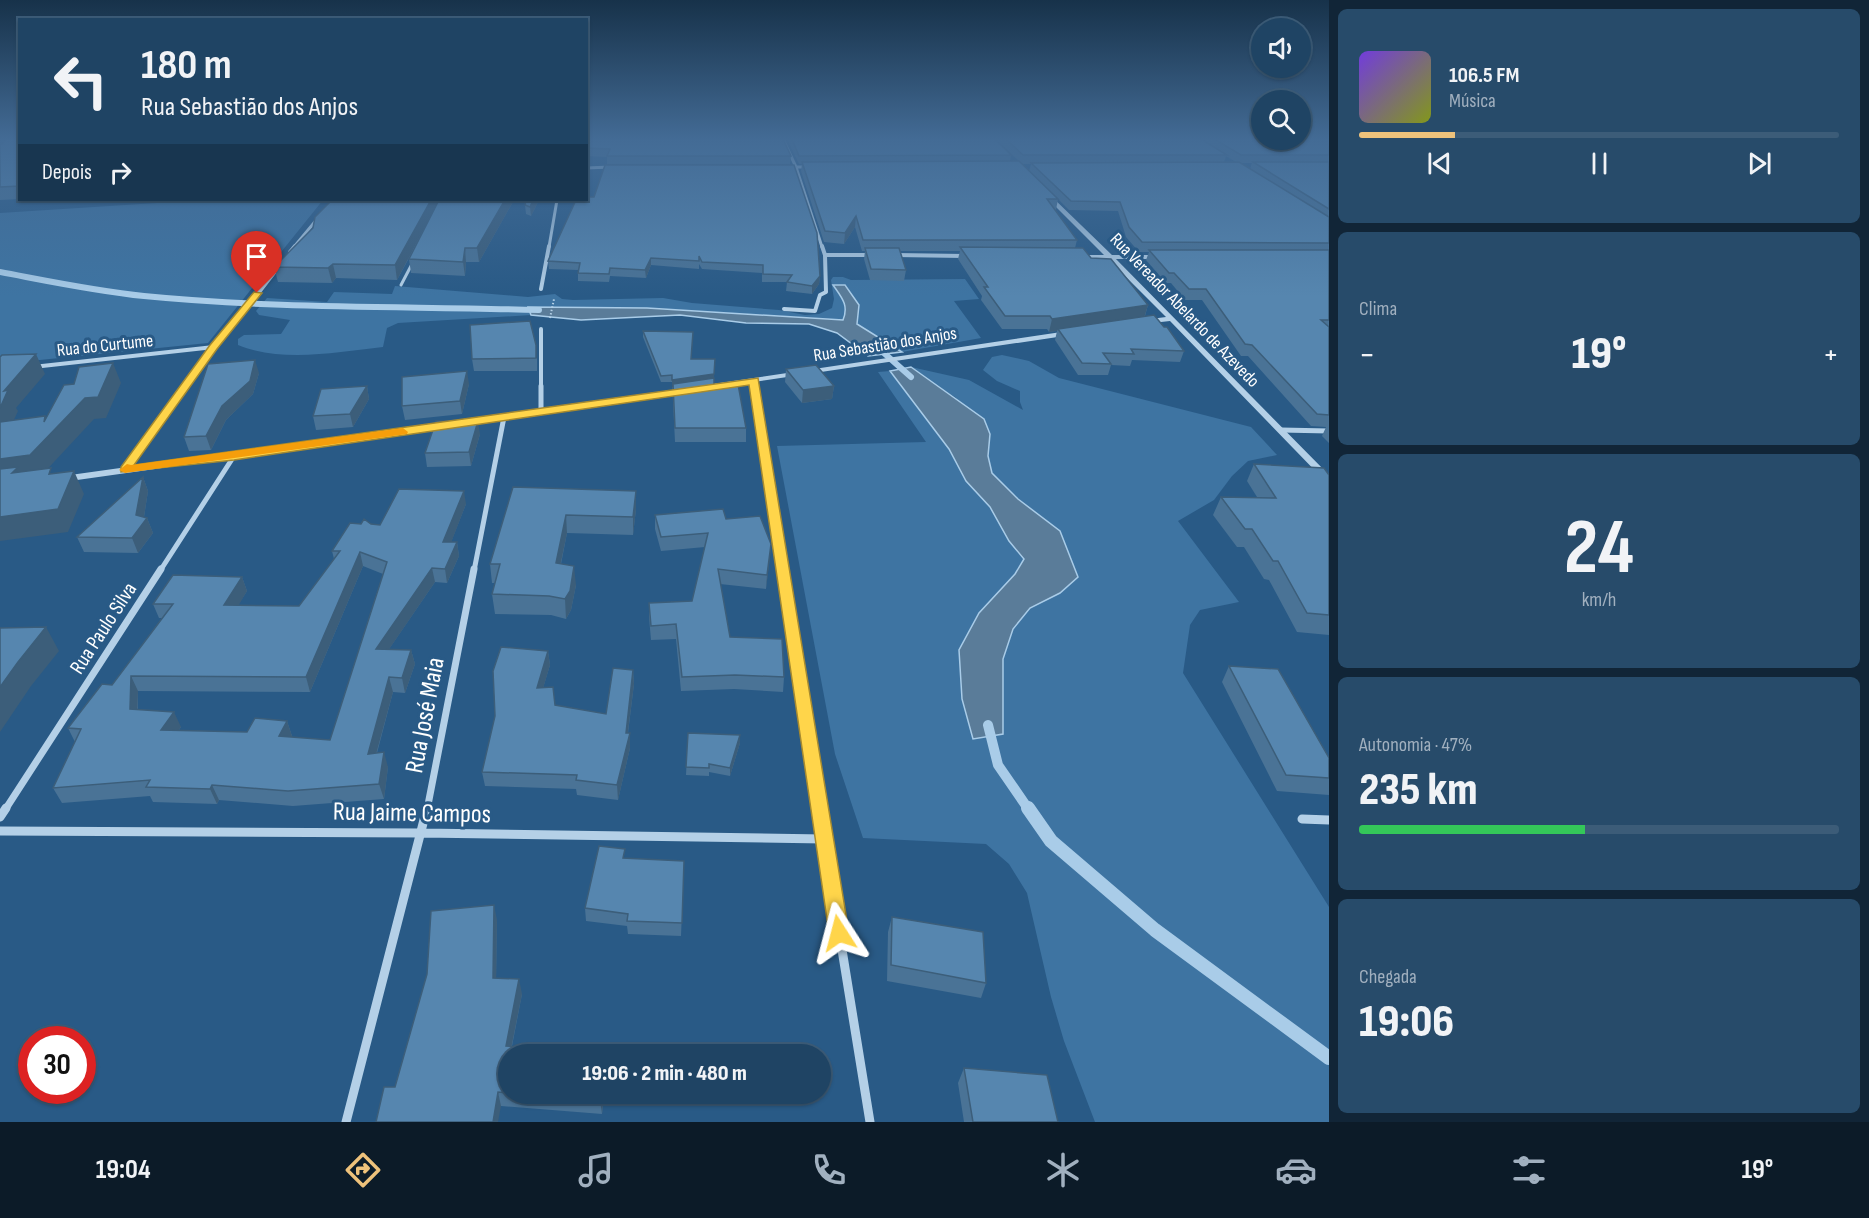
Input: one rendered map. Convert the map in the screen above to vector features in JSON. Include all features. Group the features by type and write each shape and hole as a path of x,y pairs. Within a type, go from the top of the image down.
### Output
{"street":[{"path":"784,309 815,311 820,295 826,292 825,255 804,191"},
{"name":"Rua Vereador Abelardo de Azevedo","path":"1044,192 1111,257 1329,480"},
{"path":"541,289 557,201"},
{"path":"125,470 214,347 319,217"},
{"path":"825,255 873,255"},
{"path":"885,255 968,256"},
{"path":"1076,256 1159,257"},
{"path":"1135,324 1170,319"},
{"path":"541,329 541,411"},
{"name":"Rua Sebastião dos Anjos","path":"706,387 1076,332"},
{"name":"Rua do Curtume","path":"24,368 214,347"},
{"path":"754,381 870,1122"},
{"path":"57,480 695,389"},
{"name":"Rua José Maia","path":"346,1122 422,833 504,417"},
{"path":"1281,430 1329,431"},
{"name":"Rua Paulo Silva","path":"0,817 234,456"},
{"path":"1302,819 1329,820"},
{"name":"Rua Jaime Campos","path":"0,831 422,833 824,839"}],"lane":[{"path":"401,285 412,264"}],"path":[{"path":"550,319 555,293"}],"shaded area":[{"path":"188,201 322,201 208,343 0,364 0,213"},
{"path":"833,277 851,280 965,279 979,299 954,301 981,338 902,352 857,324 859,305 845,301 847,311 843,320 834,321 647,308 528,307 531,315 398,323 387,328 383,347 292,355 273,354 238,345 238,339 244,335 281,334 290,320 259,315 256,311 267,298 327,302 334,292 392,294 395,286 528,297 555,294 562,299 573,300 663,298 692,303 779,310 805,315 819,314 832,308 834,299 831,280"},
{"path":"833,285 845,285 859,305 857,324 902,352 868,356 837,333 809,324 746,323 680,315 581,320 531,315 528,307 647,308 843,320 845,306"},
{"path":"1002,355 1029,361 1059,378 1251,427 1277,455 1248,461 1232,476 1214,500 1178,521 1239,602 1200,610 1190,625 1183,673 1329,907 1329,1122 1095,1122 1064,1041 1051,997 1027,893 1009,864 986,844 863,838 835,754 777,446 926,442 878,372 890,371 949,449 966,481 990,507 1009,541 1025,559 1015,574 979,613 1003,734 1003,659 1013,629 1030,608 1060,593 1078,577 1060,531 1018,499 992,473 988,456 990,434 955,397 911,367 969,380 1023,410 1020,391 997,381 983,370 992,357"},
{"path":"911,367 984,419 990,434 988,456 992,473 1018,499 1060,531 1078,577 1060,593 1030,608 1013,629 1003,659 1003,734 973,739 962,699 959,650 979,613 1015,574 1024,559 1009,541 990,507 966,481 949,449 890,371"}],"building":[{"path":"596,191 803,191 817,233 820,276 812,286 787,282 792,275 763,274 763,265 702,262 699,256 699,261 651,258 645,270 610,268 609,274 578,273 580,263 548,261 576,201 588,201 588,197 594,197"},
{"path":"812,191 1050,191 1058,199 1047,199 1077,240 863,240 856,216 845,233 825,231"},
{"path":"1061,191 1287,191 1329,217 1329,243 1142,242 1129,227 1120,202 1071,201"},
{"path":"1300,191 1329,191 1329,209"},
{"path":"331,201 430,201 395,265 333,264 328,268 274,267 313,228 315,217"},
{"path":"438,201 504,201 477,248 465,248 463,262 409,259"},
{"path":"526,201 533,201 530,207 525,205"},
{"path":"960,247 1083,248 1091,258 1111,259 1148,305 1052,319 1050,316 1005,316"},
{"path":"865,248 899,248 906,270 871,269"},
{"path":"1149,250 1329,250 1329,320 1321,320 1329,327 1329,415 1317,414 1252,345 1245,344 1206,289 1189,289 1174,273 1169,273"},
{"path":"1154,315 1164,327 1167,327 1184,351 1131,349 1134,354 1103,353 1111,364 1082,363 1058,329"},
{"path":"530,321 536,345 536,358 472,359 470,325"},
{"path":"643,331 693,332 691,359 715,359 714,374 672,380 672,375 661,376"},
{"path":"36,354 4,391 8,390 0,408 0,357 2,355"},
{"path":"255,360 250,381 222,406 206,436 184,437 208,364"},
{"path":"113,363 98,397 85,398 30,455 0,459 0,422 45,416 44,422 64,385 74,384 79,367"},
{"path":"816,365 834,386 803,390 786,369"},
{"path":"467,371 460,401 402,406 402,377"},
{"path":"714,378 714,385 738,384 746,428 675,428 673,384"},
{"path":"367,386 350,414 313,416 321,389"},
{"path":"436,421 478,421 469,452 425,453"},
{"path":"1254,464 1324,468 1329,475 1329,615 1307,613 1278,561 1273,561 1252,529 1245,529 1221,497 1276,498"},
{"path":"18,467 12,473 51,468 49,474 74,471 58,509 0,517 0,469"},
{"path":"143,477 136,515 147,518 132,538 77,537"},
{"path":"513,487 636,491 633,517 566,515 556,563 574,566 570,591 565,599 549,596 492,594 500,564 490,564"},
{"path":"399,489 464,491 443,542 457,542 445,569 432,568 376,649 411,650 402,678 389,677 368,754 384,752 379,784 288,791 212,785 210,789 146,787 150,780 53,788 81,729 68,728 102,684 112,685 173,604 153,604 173,575 242,577 224,605 299,606 340,551 332,551 350,523 361,524 364,519 371,524 380,525","holes":["360,552 387,562 330,740 279,736 287,721 255,718 247,732 161,730 174,712 130,709 131,676 306,677"]},
{"path":"723,509 726,519 760,516 771,544 767,575 718,569 730,637 782,639 784,677 735,675 682,677 676,624 651,626 649,603 692,601 708,533 661,537 655,515"},
{"path":"46,627 18,662 0,687 0,628"},
{"path":"501,647 548,651 537,688 553,687 555,705 606,714 613,668 633,670 626,733 630,733 617,785 576,780 577,775 482,772 495,716 493,671"},
{"path":"1229,666 1278,669 1329,758 1329,778 1286,775"},
{"path":"688,733 740,735 730,768 709,764 709,768 686,767"},
{"path":"599,846 625,849 623,858 684,861 682,923 627,921 628,914 585,908"},
{"path":"494,905 493,978 519,979 506,1044 498,1044 498,1092 493,1122 376,1122 384,1087 395,1087 427,974 431,911"},
{"path":"892,917 983,932 986,983 891,965"},
{"path":"964,1068 1047,1075 1058,1122 973,1122"}],"waterway":[{"path":"0,272 72,286 193,300 292,305 539,310"},
{"path":"876,346 911,377"},
{"path":"988,725 998,765 1029,810"},
{"path":"1028,808 1051,841 1155,930 1329,1058"}],"slow traffic":[{"path":"127,467 125,470 403,432"}],"route":[{"path":"257,293 214,347 125,470 754,381 839,933"}]}
